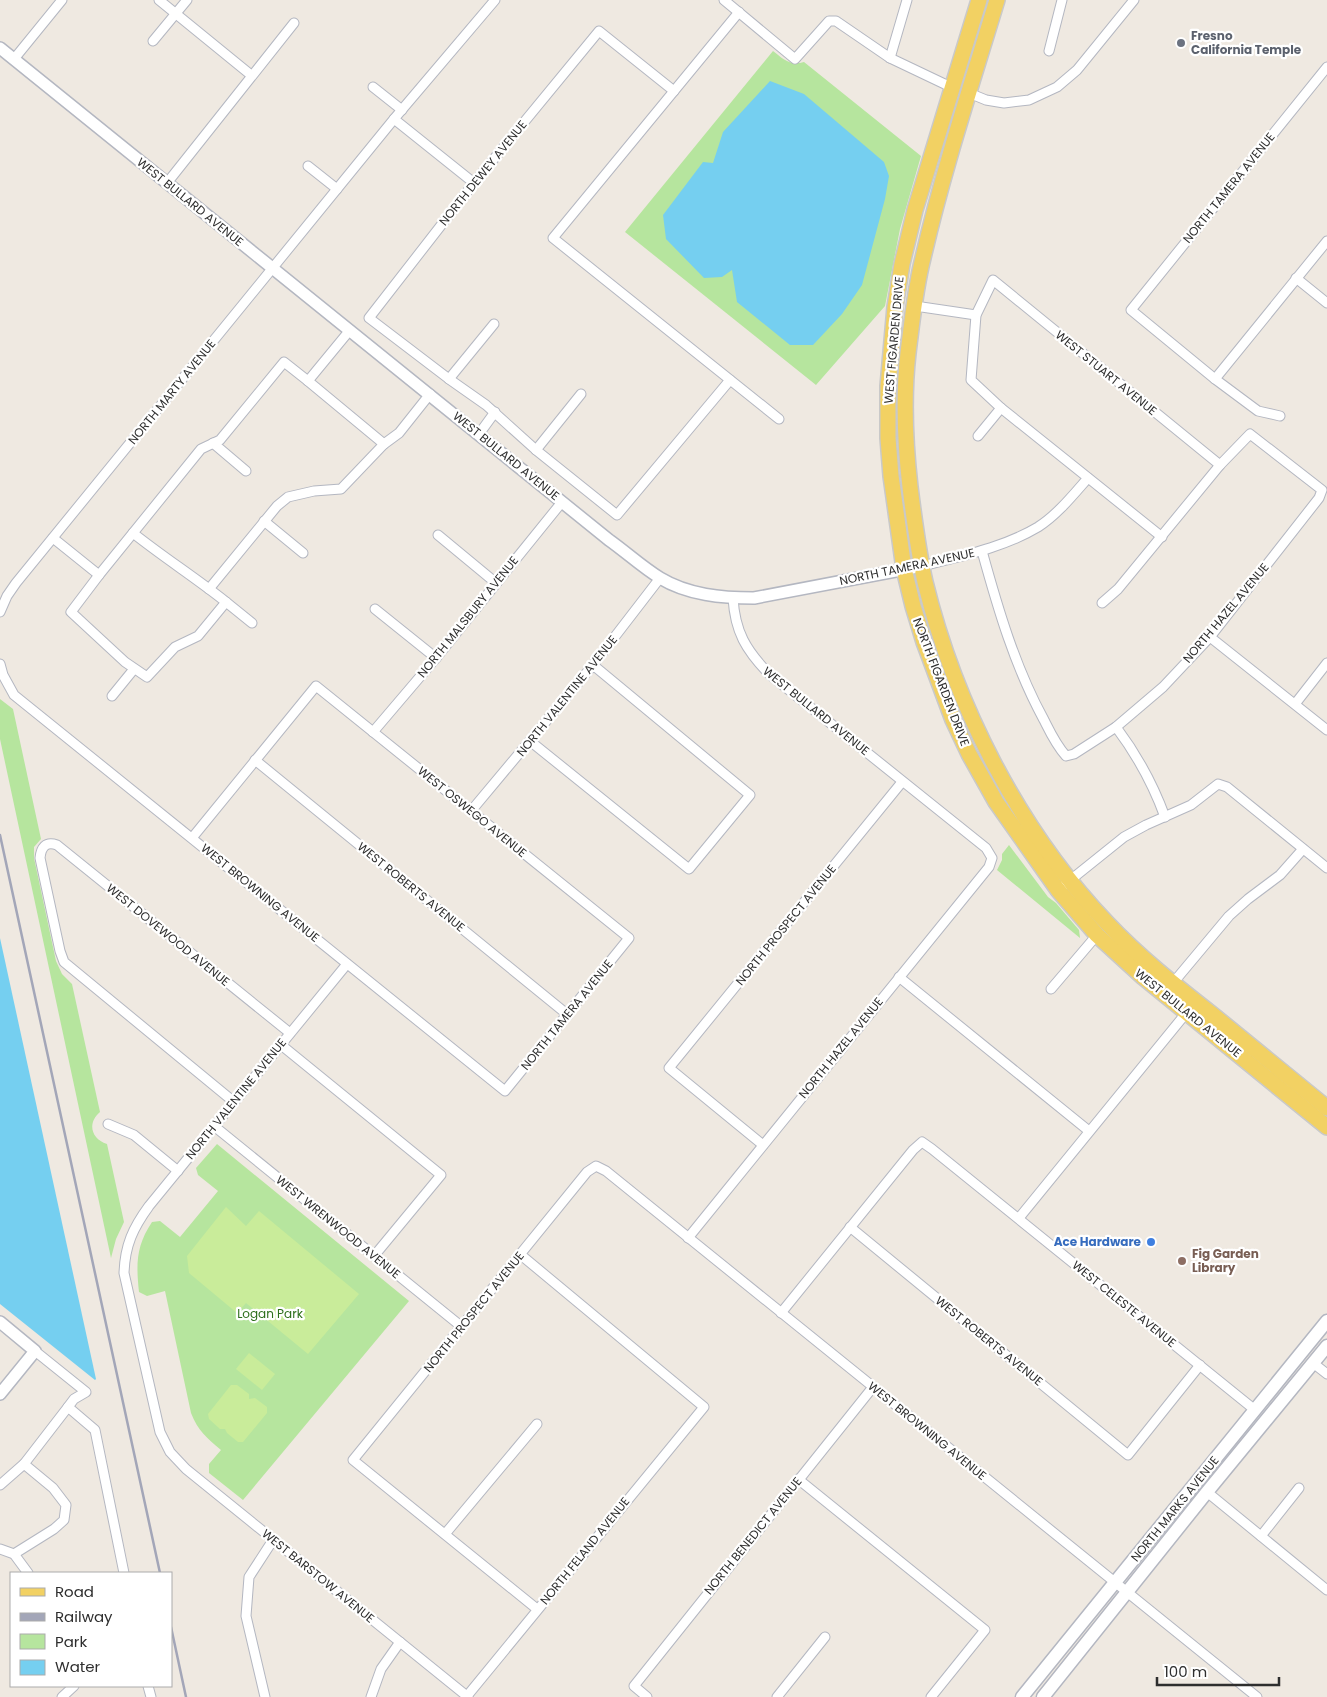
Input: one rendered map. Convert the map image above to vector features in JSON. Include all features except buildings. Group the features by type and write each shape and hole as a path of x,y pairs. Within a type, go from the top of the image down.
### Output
{"main road":[{"name":"WEST FIGARDEN DRIVE","path":"904,569 891,476 888,438 888,386 895,307 902,264 915,210 979,0"},
{"name":"WEST FIGARDEN DRIVE","path":"922,566 914,521 906,452 905,401 908,357 922,261 958,126 997,0"},
{"path":"961,58 967,65 965,79 969,93"},
{"path":"953,88 958,97 958,126"},
{"name":"NORTH FIGARDEN DRIVE","path":"922,566 946,654 980,734 997,770 1021,810 1070,880"},
{"name":"NORTH FIGARDEN DRIVE","path":"904,569 924,642 953,720 969,754 996,802 1058,890"},
{"name":"WEST BULLARD AVENUE","path":"1070,880 1105,921 1132,948 1173,984 1323,1105"},
{"name":"WEST BULLARD AVENUE","path":"1058,890 1097,935 1143,977 1250,1064 1297,1099 1327,1127"},
{"path":"1097,935 1109,937 1122,947 1132,948"},
{"path":"1297,1099 1313,1107 1323,1105"},
{"name":"NORTH MARKS AVENUE","path":"1022,1697 1327,1321"},
{"path":"1304,1374 1303,1363 1315,1348 1317,1334"},
{"name":"NORTH MARKS AVENUE","path":"1047,1696 1126,1592 1327,1346"},
{"path":"1231,1462 1233,1450 1254,1423 1256,1417 1255,1410"}],"street":[{"path":"14,59 62,0"},
{"path":"159,0 251,75"},
{"path":"153,42 187,0"},
{"name":"NORTH MARTY AVENUE","path":"0,612 4,592 52,538 402,110 495,0"},
{"path":"724,0 795,59 829,21 836,21 890,58 953,88"},
{"path":"890,58 907,0"},
{"path":"1049,51 1062,0"},
{"path":"969,93 986,100 1004,103 1029,100 1057,87 1077,70 1134,0"},
{"path":"739,12 553,238 779,419"},
{"path":"166,183 294,23"},
{"name":"NORTH DEWEY AVENUE","path":"369,318 474,183 600,31 674,91"},
{"name":"WEST BULLARD AVENUE","path":"0,48 609,540 660,578 685,590 733,598 737,627 744,644 754,659 769,674 986,848 992,858"},
{"name":"NORTH TAMERA AVENUE","path":"1215,378 1131,310 1327,67"},
{"path":"373,87 402,110"},
{"path":"394,120 474,183"},
{"path":"308,166 337,189"},
{"path":"1280,416 1258,411 1215,378 1327,241"},
{"path":"1296,278 1327,303"},
{"name":"WEST STUART AVENUE","path":"976,315 993,280 1220,465"},
{"path":"915,306 976,315 971,380 1001,408 1162,537"},
{"name":"WEST BULLARD AVENUE","path":"369,318 495,412 536,450 617,515 730,380"},
{"path":"449,379 494,324"},
{"path":"308,381 350,330"},
{"path":"226,602 198,636 175,647 147,677 125,662 71,612 201,449 220,440 284,362 384,444"},
{"path":"209,588 277,506 288,497 314,491 341,489 384,444 400,433 430,394"},
{"path":"536,450 582,394"},
{"path":"978,436 1001,408"},
{"path":"479,434 495,412"},
{"name":"NORTH HAZEL AVENUE","path":"982,551 996,603 1036,705 1059,749 1066,756 1074,754 1116,727 1163,687 1210,637 1319,498 1322,490 1250,434 1220,465"},
{"path":"213,443 246,471"},
{"path":"1102,603 1118,589 1220,465"},
{"name":"NORTH TAMERA AVENUE","path":"733,598 754,598 922,566 982,551 1017,538 1040,526 1088,478"},
{"name":"NORTH MALSBURY AVENUE","path":"373,732 436,658 562,502"},
{"path":"264,521 303,553"},
{"path":"133,533 209,588 252,623"},
{"path":"438,535 496,584"},
{"path":"52,538 99,576"},
{"name":"NORTH VALENTINE AVENUE","path":"471,811 593,665 660,578"},
{"path":"376,609 436,658"},
{"path":"1210,637 1327,730"},
{"path":"1295,704 1327,663"},
{"name":"WEST BROWNING AVENUE","path":"0,664 3,675 14,695 505,1091"},
{"path":"530,742 690,869 750,795 593,665"},
{"path":"112,696 134,669"},
{"name":"WEST OSWEGO AVENUE","path":"255,760 316,686 629,938"},
{"path":"1116,727 1144,768 1165,817"},
{"path":"192,838 255,760"},
{"name":"WEST ROBERTS AVENUE","path":"255,760 568,1015"},
{"name":"NORTH PROSPECT AVENUE","path":"763,1145 669,1068 902,782"},
{"path":"1058,890 1124,837 1191,805 1218,784 1227,787 1327,868"},
{"name":"WEST DOVEWOOD AVENUE","path":"234,1102 64,962 40,858 44,845 50,843 57,845 290,1033"},
{"path":"1173,984 1229,916 1248,899 1280,876 1303,849"},
{"name":"NORTH HAZEL AVENUE","path":"688,1238 989,868 992,858"},
{"path":"1051,989 1097,935"},
{"name":"NORTH TAMERA AVENUE","path":"505,1091 629,938"},
{"name":"NORTH VALENTINE AVENUE","path":"170,1452 160,1432 124,1273 125,1256 130,1239 139,1220 280,1044 347,964"},
{"path":"899,977 1089,1131"},
{"path":"1019,1218 1187,1012"},
{"path":"280,1044 441,1175 374,1256"},
{"path":"108,1124 134,1135 178,1171"},
{"name":"WEST WRENWOOD AVENUE","path":"214,1126 462,1327"},
{"name":"WEST CELESTE AVENUE","path":"850,1226 912,1150 922,1142 1019,1218 1255,1410"},
{"name":"NORTH PROSPECT AVENUE","path":"445,1534 354,1460 587,1172 596,1166"},
{"name":"WEST BROWNING AVENUE","path":"596,1166 606,1171 780,1314 1257,1697"},
{"path":"780,1314 850,1226"},
{"name":"WEST ROBERTS AVENUE","path":"850,1226 1128,1455 1200,1365"},
{"name":"NORTH FELAND AVENUE","path":"468,1696 704,1407 521,1254"},
{"path":"0,1322 86,1392 74,1399 24,1464 0,1485"},
{"path":"0,1394 35,1351"},
{"path":"1313,1363 1327,1374"},
{"name":"NORTH BENEDICT AVENUE","path":"647,1697 634,1686 873,1387"},
{"path":"68,1407 95,1430 124,1572"},
{"path":"537,1424 445,1534 538,1609"},
{"name":"WEST BARSTOW AVENUE","path":"170,1452 186,1469 468,1696"},
{"path":"14,1554 54,1529 64,1520 66,1505 54,1488 24,1464"},
{"path":"798,1480 985,1630 931,1697"},
{"path":"1261,1536 1299,1488"},
{"path":"1207,1492 1327,1590"},
{"path":"265,1697 246,1616 249,1577 273,1540"},
{"path":"0,1549 14,1554 27,1572"},
{"path":"776,1697 825,1637"},
{"path":"371,1697 381,1669 400,1642"},
{"path":"62,1697 73,1687"}],"green space":[{"path":"773,51 791,62 804,62 921,156 900,229 885,306 816,385 625,232"},
{"path":"0,699 13,709 41,839 34,847 34,858 56,961 62,974 72,984 100,1112 93,1121 92,1126 94,1135 107,1144 124,1222 116,1239 111,1258 0,739"},
{"path":"1009,845 1048,897 1056,903 1079,930 1080,938 997,870 1002,860 1002,854"},
{"name":"Logan Park","path":"217,1144 409,1301 243,1500 209,1473 209,1464 221,1450 207,1438 191,1413 165,1291 147,1296 139,1292 138,1282 140,1247 152,1222 160,1221 180,1237 218,1191 198,1175 196,1168"},
{"path":"226,1207 246,1226 259,1211 359,1294 308,1354 246,1303 237,1313 189,1273 187,1256"},
{"path":"249,1353 275,1374 262,1390 236,1369"},
{"path":"231,1385 237,1385 249,1394 249,1399 255,1398 267,1407 267,1413 243,1442 238,1442 225,1429 220,1429 209,1419 208,1414"}],"water":[{"path":"770,81 804,94 884,162 889,176 885,199 862,285 842,314 813,345 790,345 737,302 732,270 722,277 704,278 666,239 663,215 703,162 713,163 723,132"},
{"path":"0,938 96,1379 95,1380 0,1304"}],"railway":[{"path":"0,835 160,1572"},
{"path":"172,1632 186,1697"}],"place":[{"name":"Fresno California Temple","path":"1181,43"},
{"name":"Ace Hardware","path":"1151,1242"},
{"name":"Fig Garden Library","path":"1182,1261"}]}
